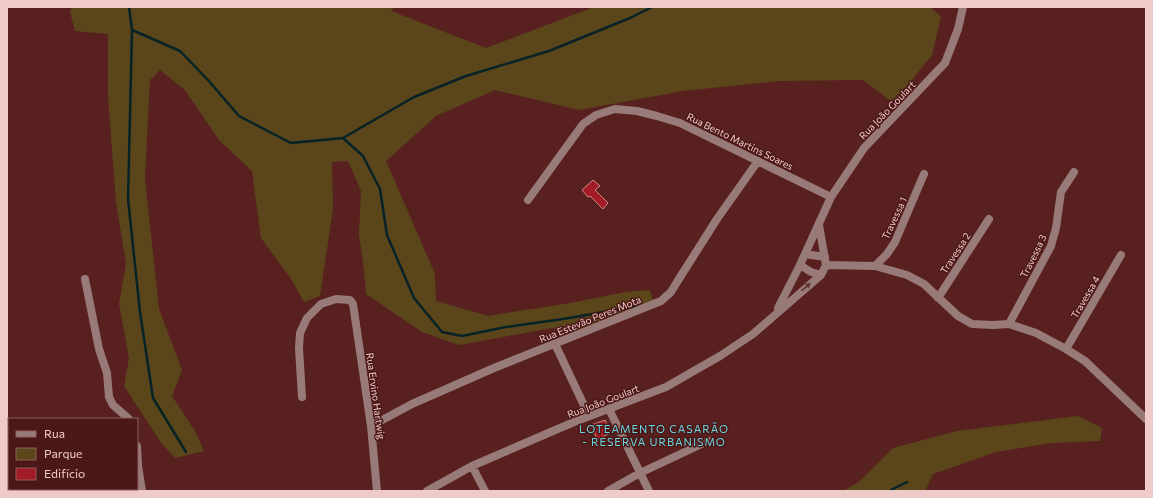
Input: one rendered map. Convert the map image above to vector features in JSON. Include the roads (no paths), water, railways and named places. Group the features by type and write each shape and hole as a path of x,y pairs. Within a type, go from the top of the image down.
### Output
{"street":[{"name":"Rua João Goulart","path":"776,313 832,197 864,148 945,63 958,29 963,7"},
{"name":"Rua Bento Martins Soares","path":"528,200 583,124 596,115 615,109 637,111 680,123 832,197"},
{"name":"Rua Estevão Peres Mota","path":"371,426 412,404 494,368 661,301 671,292 678,282 717,219 758,161"},
{"name":"Travessa 3","path":"1009,324 1051,246 1056,228 1061,192 1074,172"},
{"name":"Travessa 1","path":"875,266 887,254 895,242 924,174"},
{"name":"Travessa 2","path":"938,298 989,219"},
{"path":"819,225 825,261"},
{"path":"805,254 825,261 875,266 907,275 924,284 958,316 972,324 993,326 1009,324 1036,333 1085,361 1146,419"},
{"name":"Travessa 4","path":"1066,349 1121,255"},
{"name":"Rua João Goulart","path":"427,491 472,466 589,416 666,387 720,356 753,334 821,275 825,261"},
{"path":"800,265 811,272 821,275"},
{"path":"85,279 99,348 107,373 109,397 113,405 128,418"},
{"name":"Rua Ervino Hartwig","path":"302,397 299,348 300,333 307,318 321,304 336,299 350,300 353,304 371,426 376,491"},
{"path":"555,344 589,416"},
{"path":"609,409 649,491"},
{"path":"608,491 640,473 708,441"},
{"path":"138,466 142,491"},
{"path":"472,466 485,491"}],"waterway":[{"path":"129,7 132,30 180,51 208,80 239,116 291,143 343,138 363,156 380,189 387,235 414,298 442,332 462,336 506,327 638,306"},
{"path":"343,138 414,97 466,76 549,51 630,18 652,7"},
{"path":"132,30 128,199 140,312 153,398 186,452"},
{"path":"889,491 907,482"}],"district":[{"name":"LOTEAMENTO CASARÃO - RESERVA URBANISMO","path":"654,435"}]}
